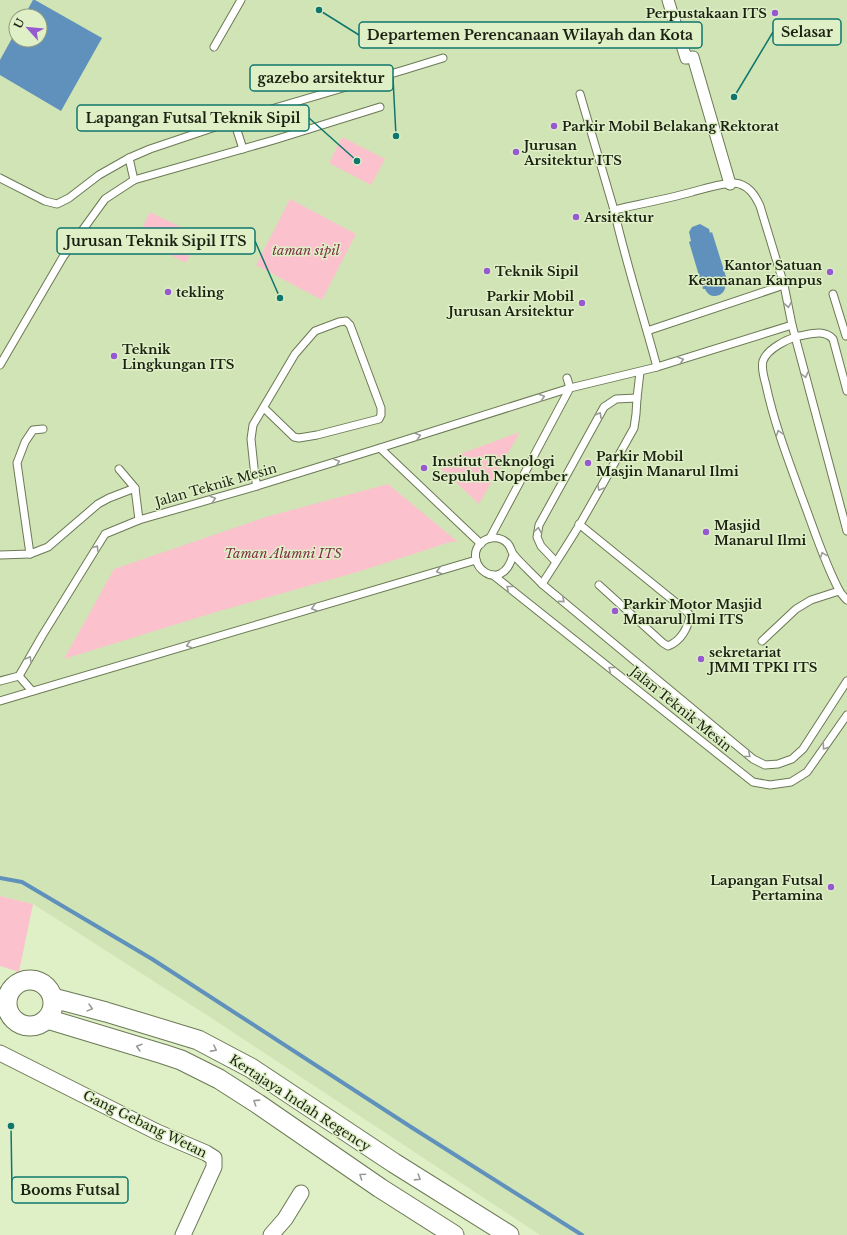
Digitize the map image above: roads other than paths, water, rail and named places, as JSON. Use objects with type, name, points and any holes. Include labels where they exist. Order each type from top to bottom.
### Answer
[{"type":"street","points":[[668,0],[686,58],[693,57],[730,184]]},
{"type":"street","points":[[33,980],[42,983],[49,989],[53,998],[53,1009],[48,1019],[40,1025],[30,1027],[21,1025],[13,1020],[4,1010],[8,995],[8,982],[33,980]]},
{"type":"street","name":"Kertajaya Indah Regency","points":[[53,998],[106,1012],[198,1040],[251,1068],[394,1163],[509,1235]]},
{"type":"street","name":"Kertajaya Indah Regency","points":[[48,1019],[181,1060],[219,1078],[380,1188],[454,1235]]},
{"type":"street","name":"Gang Gebang Wetan","points":[[0,1053],[157,1132],[206,1153],[214,1158],[214,1167],[183,1235]]},
{"type":"street","points":[[380,1188],[394,1163]]},
{"type":"street","points":[[271,1235],[285,1219],[301,1193]]},
{"type":"lane","points":[[214,47],[241,0]]},
{"type":"lane","points":[[0,178],[45,201],[57,204],[69,198],[99,175],[129,158],[150,149],[234,121],[443,58]]},
{"type":"lane","points":[[580,94],[614,210],[657,367]]},
{"type":"lane","points":[[0,365],[68,250],[105,199],[134,180],[243,149],[380,106]]},
{"type":"lane","points":[[234,121],[243,149]]},
{"type":"lane","points":[[129,158],[134,180]]},
{"type":"lane","points":[[614,210],[735,183],[750,188],[757,198],[784,285],[795,337],[847,532]]},
{"type":"lane","points":[[647,331],[784,285]]},
{"type":"lane","points":[[833,294],[846,335],[833,339]]},
{"type":"lane","points":[[257,486],[251,439],[253,425],[295,354],[315,331],[346,321],[350,326],[381,408],[381,415],[378,419],[300,438],[294,437],[264,408]]},
{"type":"lane","name":"Jalan Teknik Mesin","points":[[19,676],[105,534],[139,520],[257,486],[570,388],[640,372],[792,325]]},
{"type":"lane","points":[[847,391],[833,339],[824,333],[795,337],[774,348],[767,354],[763,363],[764,378],[770,405],[781,440],[828,567],[839,590],[847,600]]},
{"type":"lane","points":[[542,584],[580,524],[634,428],[640,372]]},
{"type":"lane","points":[[490,538],[504,540],[510,545],[513,554],[511,564],[506,570],[501,574],[493,576],[485,573],[479,568],[476,560],[476,552],[481,544],[490,538],[570,388],[567,378]]},
{"type":"lane","points":[[556,562],[541,546],[537,537],[539,525],[604,407],[616,399],[637,398]]},
{"type":"lane","points":[[30,554],[17,463],[25,442],[33,430],[43,429]]},
{"type":"lane","points":[[380,448],[481,544]]},
{"type":"lane","points":[[119,469],[135,488],[139,520]]},
{"type":"lane","points":[[0,555],[30,554],[48,547],[98,504],[135,488]]},
{"type":"lane","points":[[580,524],[685,610],[690,616],[689,624],[682,635],[673,644],[668,646],[599,585]]},
{"type":"lane","name":"Jalan Teknik Mesin","points":[[513,554],[542,584],[753,759],[765,765],[778,764],[792,759],[803,749],[847,682]]},
{"type":"lane","points":[[0,701],[476,560]]},
{"type":"lane","name":"Jalan Teknik Mesin","points":[[493,576],[753,782],[770,785],[791,782],[807,772],[847,715]]},
{"type":"lane","points":[[762,641],[796,609],[811,600],[839,590]]},
{"type":"lane","points":[[0,681],[19,676],[32,691]]},
{"type":"water","points":[[33,0],[35,0],[102,38],[61,111],[0,75],[0,60],[8,46],[8,48],[48,48],[48,8],[28,8]]},
{"type":"water","points":[[700,224],[709,229],[710,233],[712,232],[727,280],[724,282],[725,286],[722,293],[715,296],[711,296],[705,289],[703,289],[689,242],[691,241],[689,232],[692,227]]},
{"type":"waterway","points":[[0,878],[22,882],[152,959],[411,1127],[582,1235]]},
{"type":"place","name":"Departemen Perencanaan Wilayah dan Kota","points":[[319,10]]},
{"type":"place","name":"Perpustakaan ITS","points":[[775,13]]},
{"type":"place","name":"Selasar","points":[[734,97]]},
{"type":"place","name":"Parkir Mobil Belakang Rektorat","points":[[554,126]]},
{"type":"place","name":"gazebo arsitektur","points":[[396,136]]},
{"type":"place","name":"Jurusan Arsitektur ITS","points":[[516,152]]},
{"type":"place","name":"Lapangan Futsal Teknik Sipil","points":[[357,161]]},
{"type":"place","name":"Arsitektur","points":[[576,217]]},
{"type":"place","name":"Teknik Sipil","points":[[487,271]]},
{"type":"place","name":"Kantor Satuan Keamanan Kampus","points":[[830,272]]},
{"type":"place","name":"tekling","points":[[168,292]]},
{"type":"place","name":"Jurusan Teknik Sipil ITS","points":[[280,298]]},
{"type":"place","name":"Parkir Mobil Jurusan Arsitektur","points":[[582,303]]},
{"type":"place","name":"Teknik Lingkungan ITS","points":[[114,356]]},
{"type":"place","name":"Parkir Mobil Masjin Manarul Ilmi","points":[[588,463]]},
{"type":"place","name":"Institut Teknologi Sepuluh Nopember","points":[[424,468]]},
{"type":"place","name":"Masjid Manarul Ilmi","points":[[706,532]]},
{"type":"place","name":"Parkir Motor Masjid Manarul Ilmi ITS","points":[[615,611]]},
{"type":"place","name":"sekretariat JMMI TPKI ITS","points":[[701,659]]},
{"type":"place","name":"Lapangan Futsal Pertamina","points":[[831,887]]},
{"type":"place","name":"Booms Futsal","points":[[11,1126]]},
{"type":"park label","name":"taman sipil","points":[[306,250]]},
{"type":"park label","name":"Taman Alumni ITS","points":[[283,553]]}]
